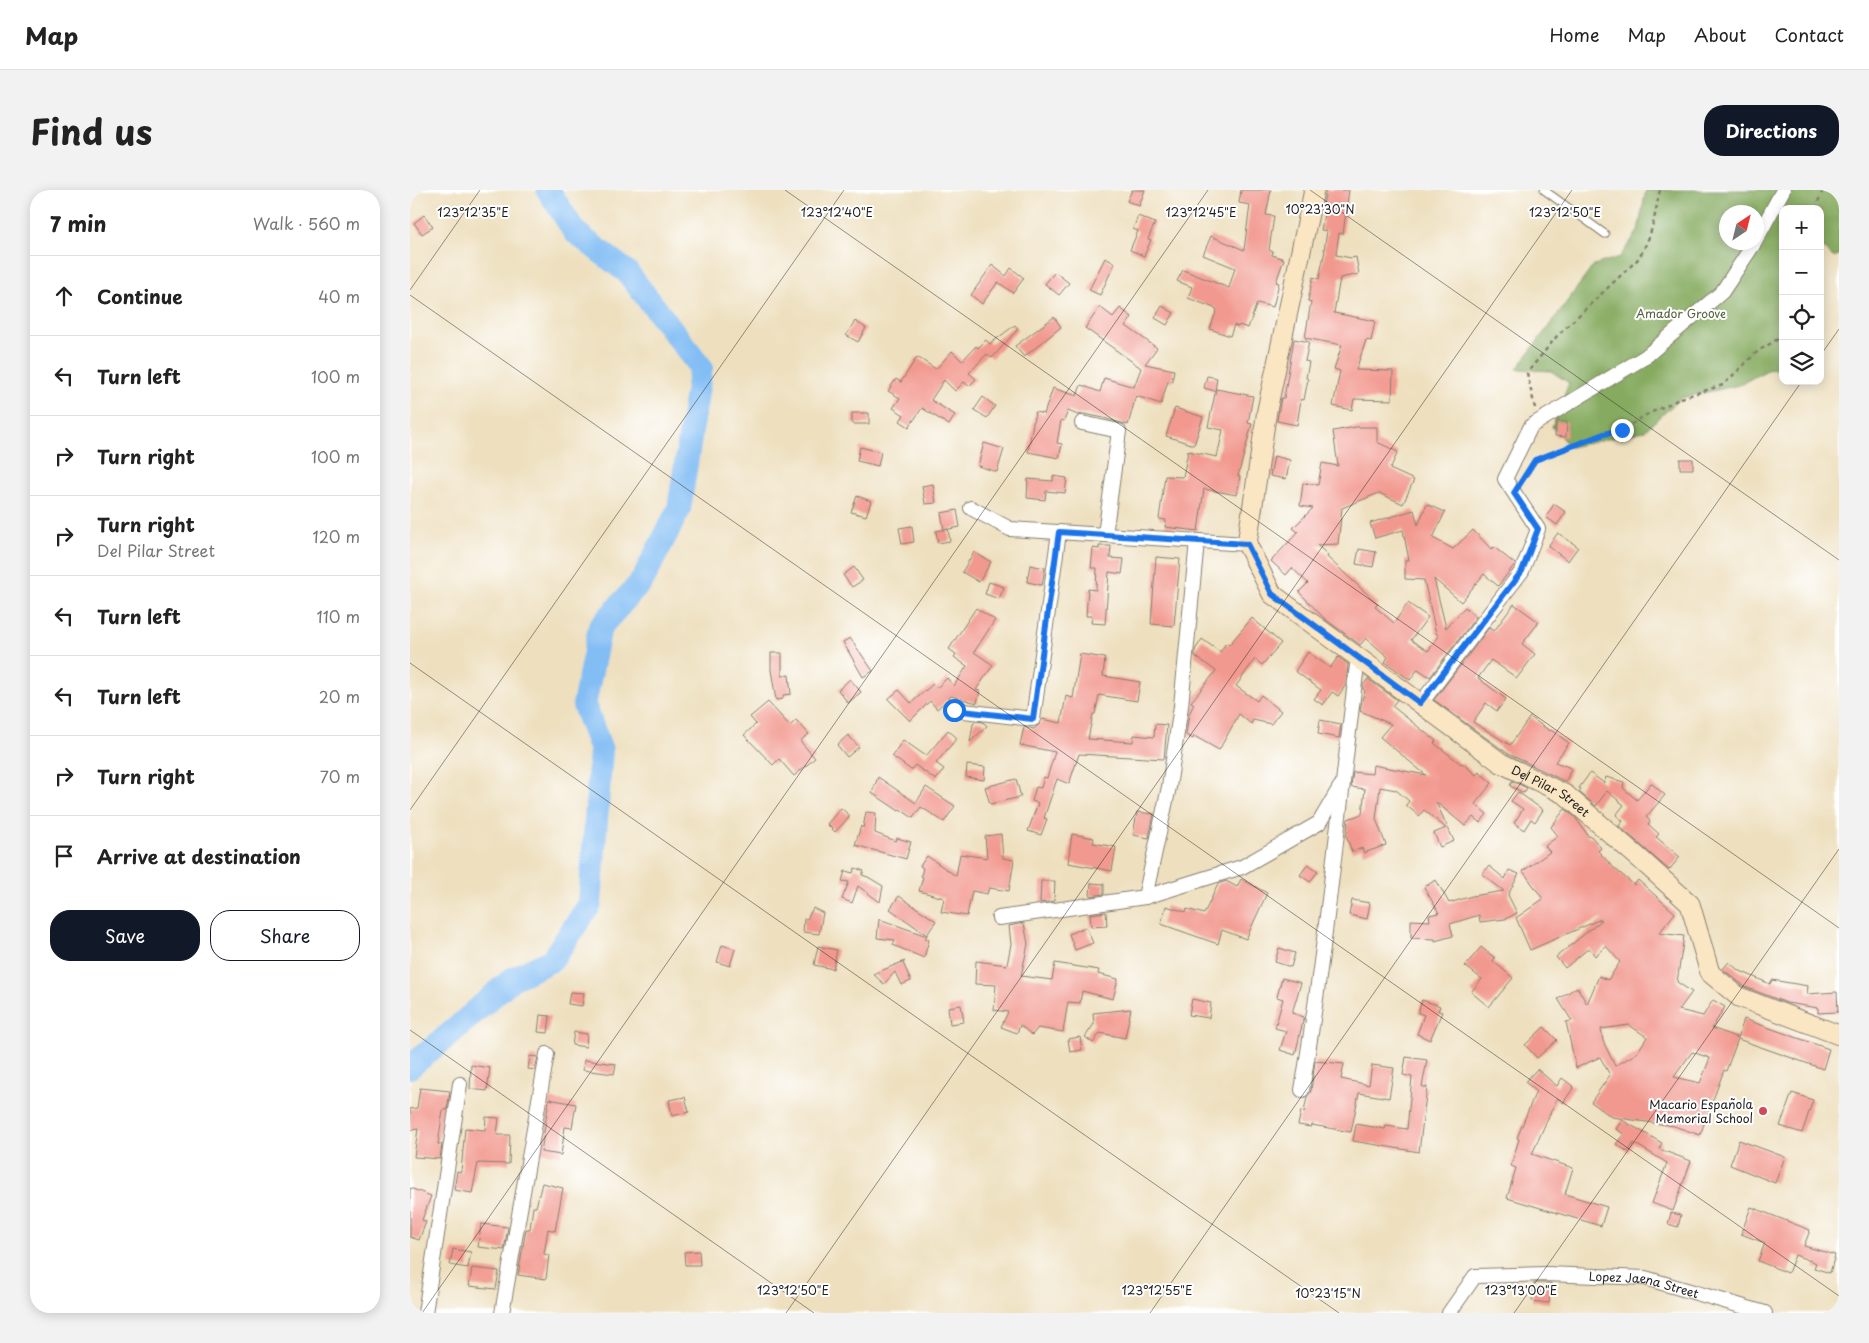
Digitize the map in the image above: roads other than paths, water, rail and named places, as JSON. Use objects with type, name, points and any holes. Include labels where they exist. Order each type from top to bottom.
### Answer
[{"type":"street","points":[[971,508],[1010,529],[1247,544],[1267,410],[1314,190]]},
{"type":"street","points":[[1764,226],[1783,190]]},
{"type":"street","points":[[1420,703],[1522,571],[1538,529],[1505,479],[1531,426],[1645,357],[1722,292],[1750,250]]},
{"type":"street","points":[[1082,423],[1120,431],[1104,535]]},
{"type":"street","points":[[954,710],[1033,719],[1059,532]]},
{"type":"street","points":[[1145,897],[1168,787],[1182,706],[1197,541]]},
{"type":"street","name":"Del Pilar Street","points":[[1247,544],[1272,594],[1501,763],[1566,795],[1690,904],[1710,973],[1717,979],[1739,997],[1839,1035]]},
{"type":"street","points":[[1302,1090],[1315,1010],[1358,657]]},
{"type":"street","points":[[999,918],[1145,897],[1242,866],[1319,824],[1343,782]]},
{"type":"street","points":[[502,1313],[547,1054]]},
{"type":"street","points":[[425,1313],[460,1084]]},
{"type":"street","name":"Lopez Jaena Street","points":[[1449,1313],[1476,1276],[1547,1274],[1644,1278],[1765,1313]]},
{"type":"lane","points":[[1544,190],[1605,234]]},
{"type":"waterway","points":[[410,1067],[512,979],[552,960],[590,904],[601,750],[584,705],[600,627],[642,581],[679,509],[701,367],[627,272],[575,232],[548,190]]},
{"type":"place","name":"Macario Española Memorial School","points":[[1763,1111]]},
{"type":"park label","name":"Amador Groove","points":[[1681,313]]}]
